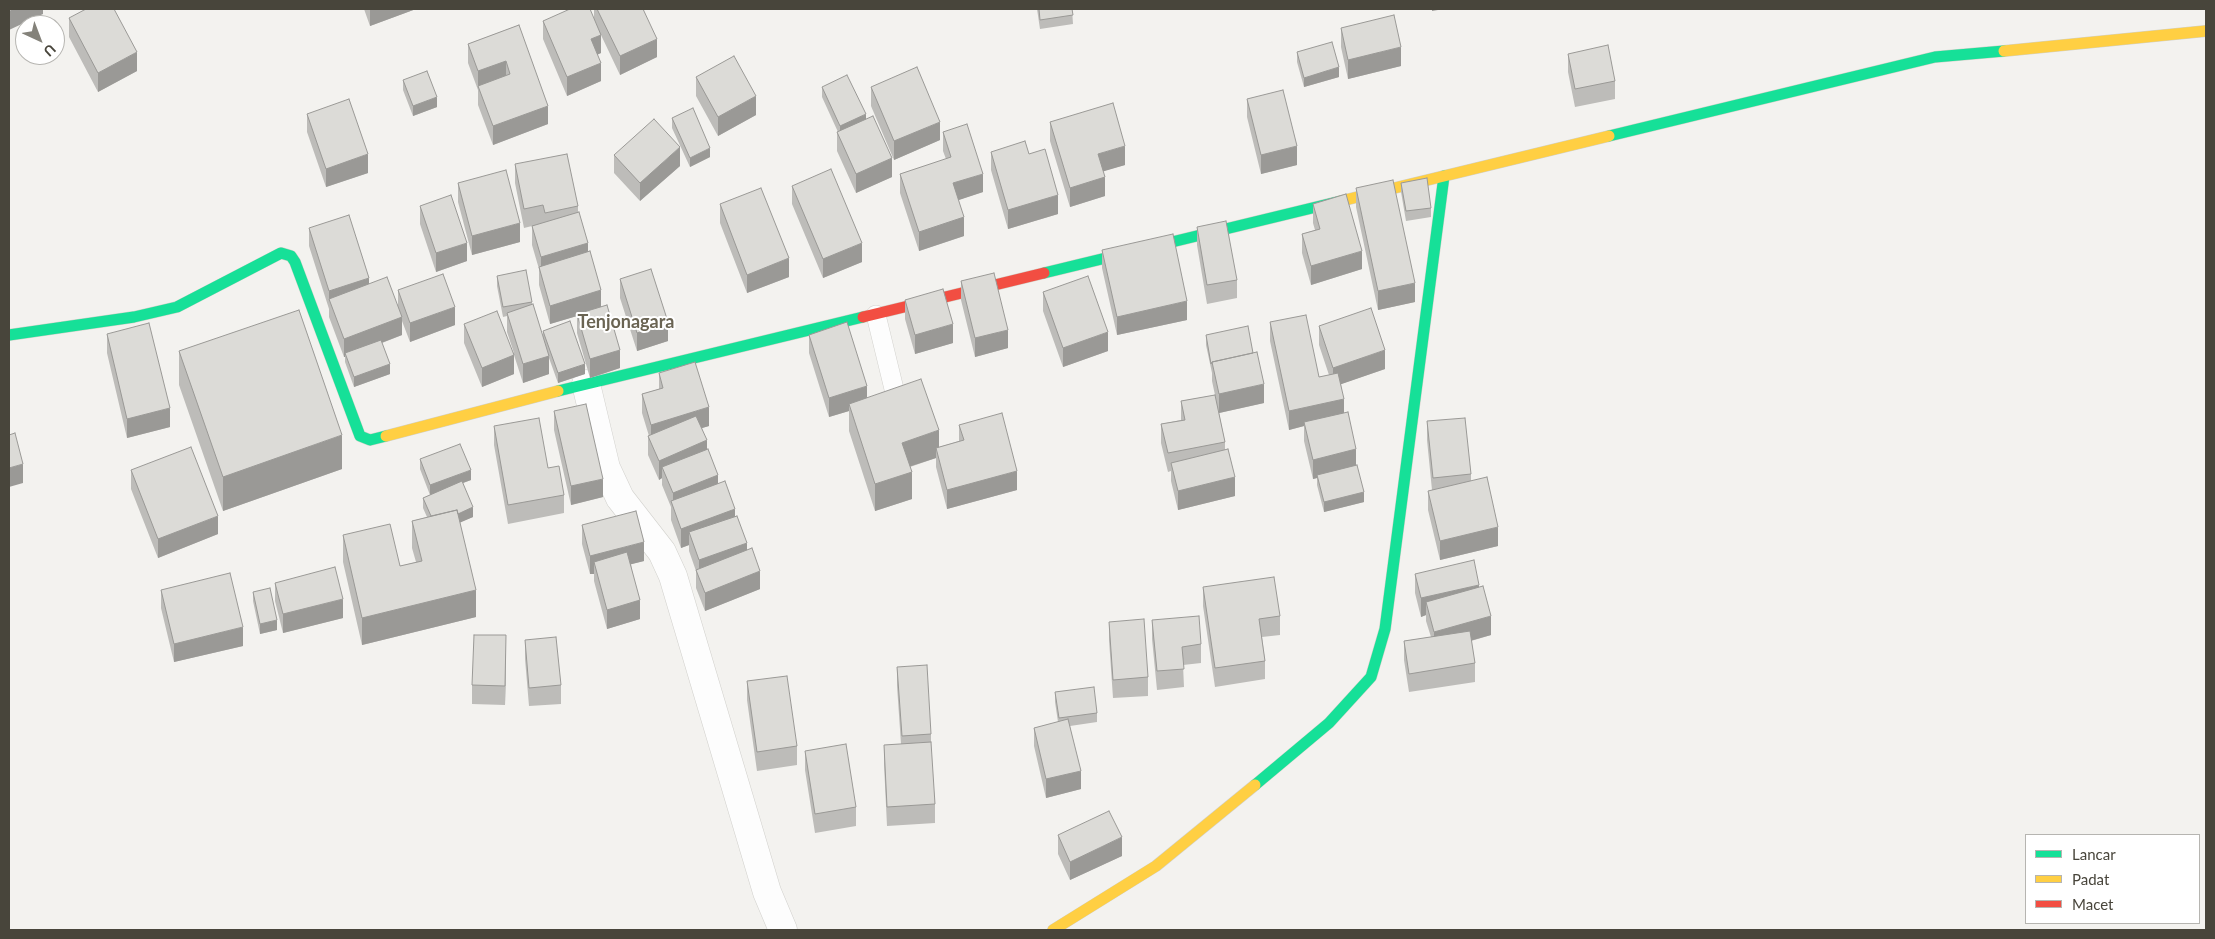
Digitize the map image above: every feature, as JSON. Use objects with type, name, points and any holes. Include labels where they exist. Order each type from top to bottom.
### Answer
[{"type":"street","points":[[9,335],[134,317],[177,307],[281,253],[291,256],[295,262],[360,436],[370,440],[586,384],[1936,57],[2183,35],[2206,31]]},
{"type":"street","points":[[1053,930],[1156,866],[1182,846],[1328,723],[1370,677],[1385,629],[1444,176]]},
{"type":"street","points":[[586,384],[606,468],[620,498],[662,552],[673,576],[764,882],[783,930]]},
{"type":"lane","points":[[876,315],[894,389]]},
{"type":"building","points":[[86,9],[114,9],[137,52],[98,73],[69,18]]},
{"type":"building","points":[[570,9],[590,9],[601,35],[591,39],[601,63],[567,77],[543,21]]},
{"type":"building","points":[[597,9],[643,9],[657,39],[620,56]]},
{"type":"building","points":[[1039,9],[1072,9],[1073,15],[1040,20]]},
{"type":"building","points":[[1394,15],[1401,47],[1348,60],[1341,28]]},
{"type":"building","points":[[519,25],[548,106],[493,126],[478,86],[510,74],[506,61],[478,71],[468,44]]},
{"type":"building","points":[[1332,42],[1339,67],[1304,78],[1297,52]]},
{"type":"building","points":[[1608,45],[1615,81],[1575,89],[1568,54]]},
{"type":"building","points":[[734,56],[756,96],[718,117],[696,77]]},
{"type":"building","points":[[917,67],[940,122],[894,141],[871,87]]},
{"type":"building","points":[[427,71],[437,97],[413,106],[403,80]]},
{"type":"building","points":[[847,75],[866,114],[840,126],[822,87]]},
{"type":"building","points":[[1283,90],[1297,146],[1261,155],[1247,99]]},
{"type":"building","points":[[349,99],[368,154],[326,169],[307,114]]},
{"type":"building","points":[[1113,103],[1125,146],[1098,154],[1105,177],[1070,188],[1050,122]]},
{"type":"building","points":[[693,108],[710,148],[690,158],[672,118]]},
{"type":"building","points":[[873,116],[892,158],[856,174],[837,132]]},
{"type":"building","points":[[654,119],[680,147],[640,183],[614,155]]},
{"type":"building","points":[[967,124],[983,174],[953,183],[964,217],[919,232],[900,174],[951,157],[943,132]]},
{"type":"building","points":[[1025,141],[1029,154],[1045,149],[1058,195],[1008,210],[991,152]]},
{"type":"building","points":[[567,154],[578,206],[545,213],[543,205],[524,209],[515,164]]},
{"type":"building","points":[[831,169],[862,243],[823,259],[792,186]]},
{"type":"building","points":[[506,170],[520,223],[472,236],[458,183]]},
{"type":"building","points":[[1427,178],[1431,208],[1406,211],[1401,183]]},
{"type":"building","points":[[1393,180],[1415,283],[1378,291],[1356,188]]},
{"type":"building","points":[[761,188],[789,258],[747,275],[720,204]]},
{"type":"building","points":[[1346,194],[1362,251],[1311,266],[1302,234],[1320,229],[1313,204]]},
{"type":"building","points":[[451,195],[467,243],[436,253],[420,206]]},
{"type":"building","points":[[579,212],[588,243],[541,257],[532,226]]},
{"type":"building","points":[[349,215],[369,278],[329,291],[309,228]]},
{"type":"building","points":[[1226,221],[1237,280],[1207,285],[1197,227]]},
{"type":"building","points":[[1173,234],[1187,301],[1117,317],[1102,250]]},
{"type":"building","points":[[590,251],[601,290],[550,306],[539,267]]},
{"type":"building","points":[[651,269],[668,322],[637,333],[620,279]]},
{"type":"building","points":[[526,270],[532,302],[503,307],[497,276]]},
{"type":"building","points":[[994,273],[1008,330],[975,338],[961,281]]},
{"type":"building","points":[[443,274],[455,307],[410,323],[398,290]]},
{"type":"building","points":[[1088,276],[1108,332],[1063,348],[1043,292]]},
{"type":"building","points":[[387,277],[402,317],[344,339],[329,299]]},
{"type":"building","points":[[943,289],[953,324],[915,335],[905,300]]},
{"type":"building","points":[[533,304],[549,356],[523,364],[507,313]]},
{"type":"building","points":[[607,305],[620,350],[590,359],[577,314]]},
{"type":"building","points":[[1371,308],[1385,350],[1333,368],[1319,326]]},
{"type":"building","points":[[299,310],[342,435],[223,477],[179,351]]},
{"type":"building","points":[[497,311],[514,355],[482,368],[464,324]]},
{"type":"building","points":[[1306,315],[1319,377],[1338,373],[1344,399],[1289,411],[1270,322]]},
{"type":"building","points":[[570,321],[585,364],[558,373],[543,331]]},
{"type":"building","points":[[847,322],[867,386],[829,398],[809,335]]},
{"type":"building","points":[[149,323],[170,408],[127,419],[107,334]]},
{"type":"building","points":[[1248,326],[1253,353],[1212,362],[1211,364],[1206,335]]},
{"type":"building","points":[[381,340],[390,364],[354,377],[345,353]]},
{"type":"building","points":[[1257,352],[1264,384],[1219,394],[1212,362]]},
{"type":"building","points":[[695,362],[709,407],[651,425],[642,394],[663,388],[659,373]]},
{"type":"building","points":[[921,379],[939,430],[902,443],[912,472],[875,484],[849,404]]},
{"type":"building","points":[[1215,395],[1225,442],[1168,453],[1161,424],[1185,420],[1181,401]]},
{"type":"building","points":[[586,404],[603,479],[571,486],[554,411]]},
{"type":"building","points":[[1348,412],[1356,449],[1313,460],[1304,422]]},
{"type":"building","points":[[1002,413],[1017,471],[947,490],[936,448],[964,440],[959,425]]},
{"type":"building","points":[[696,416],[707,440],[659,461],[648,436]]},
{"type":"building","points":[[539,418],[548,468],[559,466],[564,495],[508,505],[494,426]]},
{"type":"building","points":[[1465,418],[1471,474],[1433,478],[1427,421]]},
{"type":"building","points":[[15,433],[23,464],[9,468],[9,435]]},
{"type":"building","points":[[460,444],[471,470],[430,485],[420,459]]},
{"type":"building","points":[[191,447],[218,516],[158,539],[131,470]]},
{"type":"building","points":[[708,449],[718,475],[673,493],[662,467]]},
{"type":"building","points":[[1228,449],[1235,477],[1178,491],[1171,463]]},
{"type":"building","points":[[1357,465],[1364,492],[1324,502],[1317,475]]},
{"type":"building","points":[[1487,477],[1498,527],[1440,541],[1428,491]]},
{"type":"building","points":[[462,481],[473,507],[458,514],[457,510],[431,516],[423,498]]},
{"type":"building","points":[[725,481],[735,509],[681,529],[671,501]]},
{"type":"building","points":[[457,510],[476,590],[362,618],[343,535],[390,524],[400,566],[422,561],[412,521]]},
{"type":"building","points":[[636,511],[644,542],[590,556],[582,525]]},
{"type":"building","points":[[737,516],[747,543],[699,560],[689,532]]},
{"type":"building","points":[[752,548],[760,571],[705,593],[696,570]]},
{"type":"building","points":[[627,552],[640,600],[607,610],[594,562]]},
{"type":"building","points":[[1474,560],[1479,585],[1421,598],[1415,574]]},
{"type":"building","points":[[335,567],[343,599],[283,614],[275,583]]},
{"type":"building","points":[[230,573],[243,627],[174,644],[161,590]]},
{"type":"building","points":[[1274,577],[1280,616],[1259,619],[1265,661],[1215,668],[1203,587]]},
{"type":"building","points":[[1483,586],[1491,616],[1434,632],[1426,602]]},
{"type":"building","points":[[270,588],[277,620],[260,624],[253,592]]},
{"type":"building","points":[[1199,616],[1201,644],[1182,647],[1184,669],[1157,671],[1152,620]]},
{"type":"building","points":[[1144,619],[1148,677],[1113,680],[1109,622]]},
{"type":"building","points":[[1470,631],[1475,663],[1409,674],[1404,641]]},
{"type":"building","points":[[474,635],[506,635],[505,686],[472,685]]},
{"type":"building","points":[[556,637],[561,685],[529,688],[525,640]]},
{"type":"building","points":[[927,665],[931,734],[902,736],[897,667]]},
{"type":"building","points":[[787,676],[797,746],[757,752],[747,681]]},
{"type":"building","points":[[1094,687],[1097,713],[1059,718],[1055,692]]},
{"type":"building","points":[[1068,719],[1081,771],[1046,779],[1034,728]]},
{"type":"building","points":[[931,742],[935,804],[887,807],[884,745]]},
{"type":"building","points":[[846,744],[856,807],[815,814],[805,751]]},
{"type":"building","points":[[1109,811],[1122,837],[1070,862],[1058,835]]},
{"type":"traffic: fast","points":[[1609,136],[1935,57],[2004,51]]},
{"type":"traffic: fast","points":[[1255,785],[1329,723],[1371,677],[1385,629],[1444,176]]},
{"type":"traffic: fast","points":[[1044,273],[1341,201]]},
{"type":"traffic: fast","points":[[9,335],[134,317],[177,307],[281,253],[291,256],[295,262],[360,436],[370,440],[386,436]]},
{"type":"traffic: fast","points":[[558,391],[863,317]]},
{"type":"traffic: slow","points":[[2004,51],[2206,31]]},
{"type":"traffic: slow","points":[[1341,201],[1609,136]]},
{"type":"traffic: slow","points":[[386,436],[558,391]]},
{"type":"traffic: slow","points":[[1053,930],[1156,866],[1255,785]]},
{"type":"traffic: jam","points":[[863,317],[1044,273]]},
{"type":"district","name":"Tenjonagara","points":[[626,322]]}]
